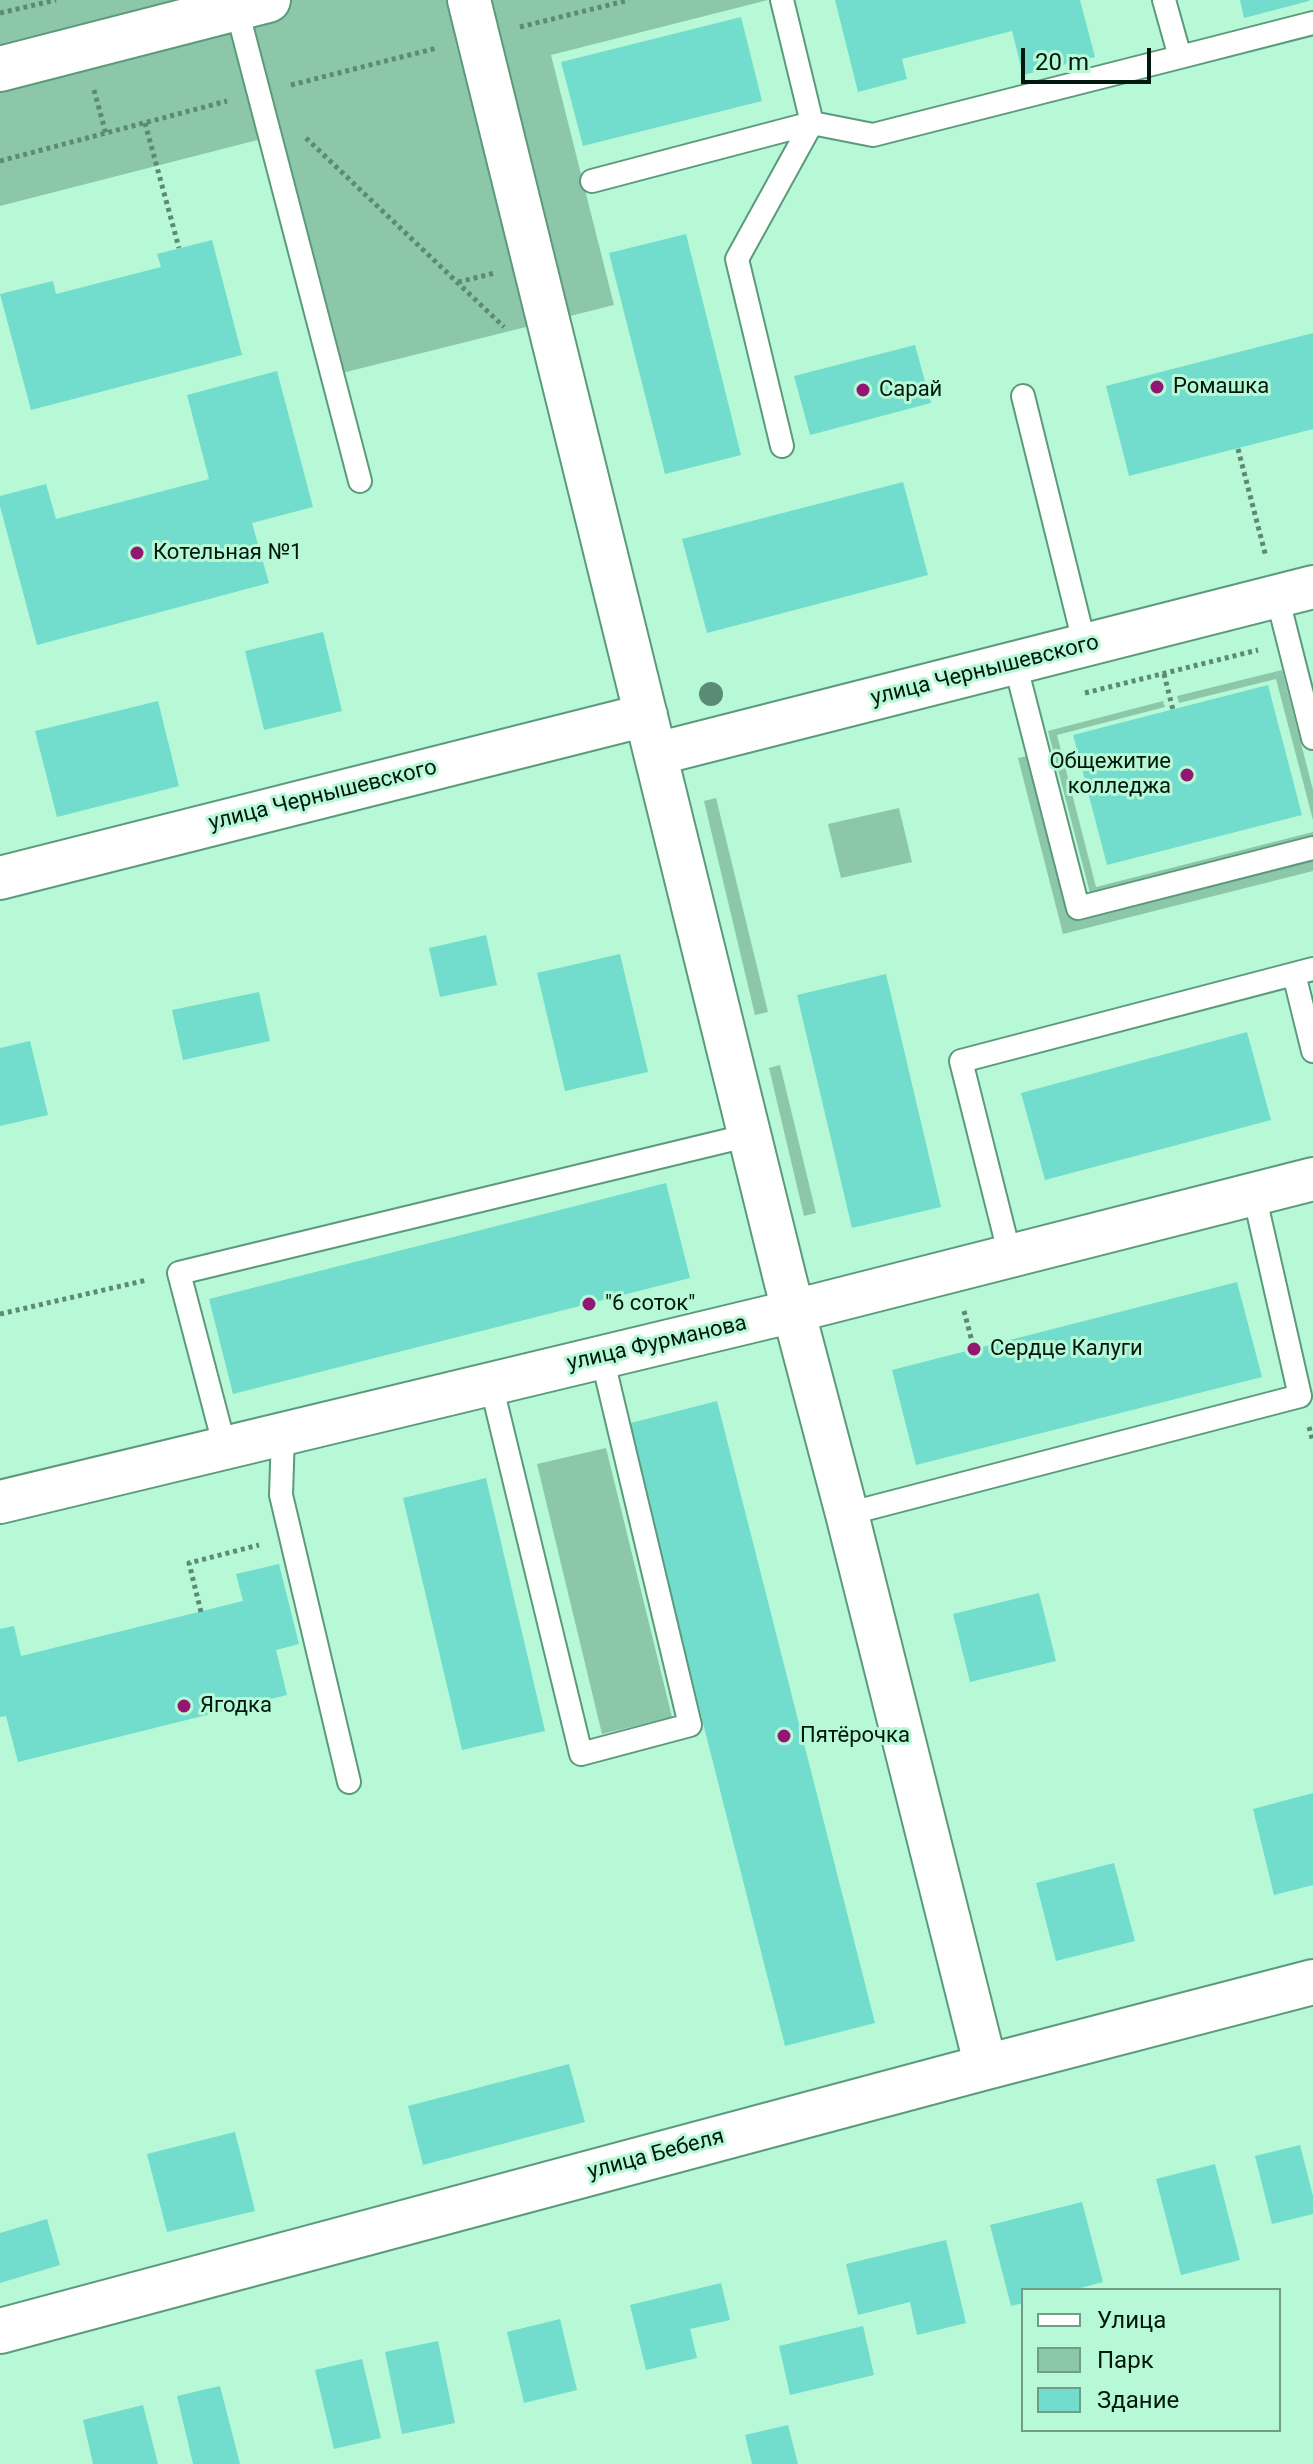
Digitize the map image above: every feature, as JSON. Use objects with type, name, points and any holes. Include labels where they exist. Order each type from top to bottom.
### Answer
[{"type":"street","points":[[0,69],[246,3]]},
{"type":"street","points":[[474,19],[750,1135],[986,2067]]},
{"type":"street","name":"улица Чернышевского","points":[[656,754],[1295,592]]},
{"type":"street","name":"улица Чернышевского","points":[[0,878],[646,715]]},
{"type":"street","name":"улица Фурманова","points":[[0,1502],[794,1311],[1313,1179]]},
{"type":"street","name":"улица Бебеля","points":[[0,2331],[1313,1982]]},
{"type":"lane","points":[[782,0],[812,123],[737,259],[782,446]]},
{"type":"lane","points":[[1164,0],[1180,57]]},
{"type":"lane","points":[[246,3],[259,93],[360,481]]},
{"type":"lane","points":[[592,181],[812,123],[873,135],[1313,23]]},
{"type":"lane","points":[[1023,396],[1085,646]]},
{"type":"lane","points":[[1295,592],[1313,738]]},
{"type":"lane","points":[[1015,663],[1078,908],[1313,848]]},
{"type":"lane","points":[[1010,1256],[961,1061],[1303,971],[1313,1051]]},
{"type":"lane","points":[[225,1448],[179,1273],[750,1135]]},
{"type":"lane","points":[[847,1514],[1300,1396],[1254,1194]]},
{"type":"lane","points":[[491,1384],[581,1754],[690,1725],[602,1357]]},
{"type":"lane","points":[[283,1434],[281,1495],[349,1782]]},
{"type":"path","points":[[0,13],[56,0]]},
{"type":"path","points":[[0,161],[259,93],[474,19],[629,0]]},
{"type":"path","points":[[259,93],[511,334]]},
{"type":"path","points":[[145,123],[179,248]]},
{"type":"path","points":[[1238,449],[1295,592]]},
{"type":"path","points":[[1164,674],[1173,710]]},
{"type":"path","points":[[0,1314],[179,1273]]},
{"type":"path","points":[[201,1612],[189,1563],[291,1537]]},
{"type":"green space","points":[[0,0],[768,0],[551,55],[614,305],[338,374],[277,135],[0,206]]},
{"type":"green space","points":[[1282,670],[1313,790],[1313,820],[1276,679],[1179,703],[1177,696]]},
{"type":"green space","points":[[1163,701],[1165,707],[1057,735],[1096,887],[1313,832],[1313,840],[1091,897],[1048,731]]},
{"type":"green space","points":[[1032,755],[1073,916],[1313,856],[1313,871],[1063,934],[1018,758]]},
{"type":"green space","points":[[716,798],[768,1012],[755,1015],[704,801]]},
{"type":"green space","points":[[899,808],[912,862],[841,878],[828,824]]},
{"type":"green space","points":[[780,1065],[816,1213],[804,1216],[769,1068]]},
{"type":"green space","points":[[606,1448],[672,1717],[602,1734],[537,1464]]},
{"type":"building","points":[[835,0],[1080,0],[1095,57],[1023,75],[1012,31],[902,59],[907,79],[858,92]]},
{"type":"building","points":[[1240,0],[1309,0],[1309,1],[1244,18]]},
{"type":"building","points":[[741,17],[762,101],[583,146],[561,62]]},
{"type":"building","points":[[686,234],[741,455],[665,474],[609,253]]},
{"type":"building","points":[[212,240],[242,355],[31,410],[0,294],[53,281],[56,294],[161,267],[157,254]]},
{"type":"building","points":[[1313,333],[1313,429],[1129,476],[1106,386]]},
{"type":"building","name":"Сарай","points":[[915,345],[931,403],[810,435],[794,376]]},
{"type":"building","name":"Котельная №1","points":[[277,371],[313,507],[252,523],[269,583],[37,645],[0,506],[0,496],[46,484],[56,519],[209,479],[187,395]]},
{"type":"building","points":[[903,482],[928,575],[707,633],[682,539]]},
{"type":"building","points":[[323,632],[342,711],[264,730],[245,651]]},
{"type":"building","name":"Общежитие колледжа","points":[[1268,685],[1302,815],[1107,865],[1073,735]]},
{"type":"building","points":[[158,701],[179,786],[57,817],[35,731]]},
{"type":"building","points":[[486,935],[497,985],[440,997],[429,948]]},
{"type":"building","points":[[620,954],[648,1072],[565,1091],[537,973]]},
{"type":"building","points":[[886,974],[941,1207],[852,1228],[797,995]]},
{"type":"building","points":[[259,992],[270,1041],[183,1060],[172,1010]]},
{"type":"building","points":[[1247,1032],[1271,1120],[1045,1180],[1021,1093]]},
{"type":"building","points":[[30,1041],[48,1115],[0,1126],[0,1048]]},
{"type":"building","points":[[666,1183],[690,1278],[233,1394],[209,1299]]},
{"type":"building","points":[[1237,1282],[1262,1377],[916,1465],[892,1370]]},
{"type":"building","points":[[717,1401],[875,2023],[785,2046],[627,1424]]},
{"type":"building","points":[[486,1478],[545,1731],[462,1750],[403,1498]]},
{"type":"building","points":[[279,1564],[299,1644],[276,1650],[287,1695],[18,1762],[6,1716],[0,1717],[0,1629],[14,1626],[21,1656],[243,1601],[236,1574]]},
{"type":"building","points":[[1039,1593],[1056,1661],[970,1682],[953,1614]]},
{"type":"building","points":[[1313,1793],[1313,1885],[1274,1895],[1253,1809]]},
{"type":"building","points":[[1114,1863],[1135,1941],[1056,1961],[1036,1883]]},
{"type":"building","points":[[569,2064],[585,2122],[423,2165],[408,2106]]},
{"type":"building","points":[[235,2132],[255,2211],[167,2232],[147,2154]]},
{"type":"building","points":[[1300,2145],[1313,2196],[1313,2214],[1272,2224],[1255,2156]]},
{"type":"building","points":[[1215,2164],[1240,2260],[1181,2275],[1156,2179]]},
{"type":"building","points":[[1082,2202],[1103,2282],[1080,2288],[1021,2288],[1021,2304],[1011,2306],[990,2225]]},
{"type":"building","points":[[47,2219],[60,2265],[0,2283],[0,2233]]},
{"type":"building","points":[[946,2240],[966,2323],[917,2335],[910,2302],[858,2315],[846,2264]]},
{"type":"building","points":[[721,2283],[730,2320],[690,2329],[697,2358],[646,2370],[630,2305]]},
{"type":"building","points":[[560,2319],[577,2390],[524,2403],[507,2332]]},
{"type":"building","points":[[863,2326],[874,2375],[790,2395],[779,2346]]},
{"type":"building","points":[[438,2341],[455,2423],[402,2434],[385,2352]]},
{"type":"building","points":[[362,2359],[381,2438],[334,2449],[315,2370]]},
{"type":"building","points":[[220,2386],[240,2464],[193,2464],[177,2396]]},
{"type":"building","points":[[143,2405],[158,2464],[93,2464],[83,2420]]},
{"type":"building","points":[[788,2425],[798,2464],[752,2464],[745,2435]]},
{"type":"place","name":"Ромашка","points":[[1157,387]]},
{"type":"place","name":"Сарай","points":[[863,390]]},
{"type":"place","name":"Котельная №1","points":[[137,553]]},
{"type":"place","name":"Общежитие колледжа","points":[[1187,775]]},
{"type":"place","name":"\"6 соток\"","points":[[589,1304]]},
{"type":"place","name":"Сердце Калуги","points":[[974,1349]]},
{"type":"place","name":"Ягодка","points":[[184,1706]]},
{"type":"place","name":"Пятёрочка","points":[[784,1736]]}]
